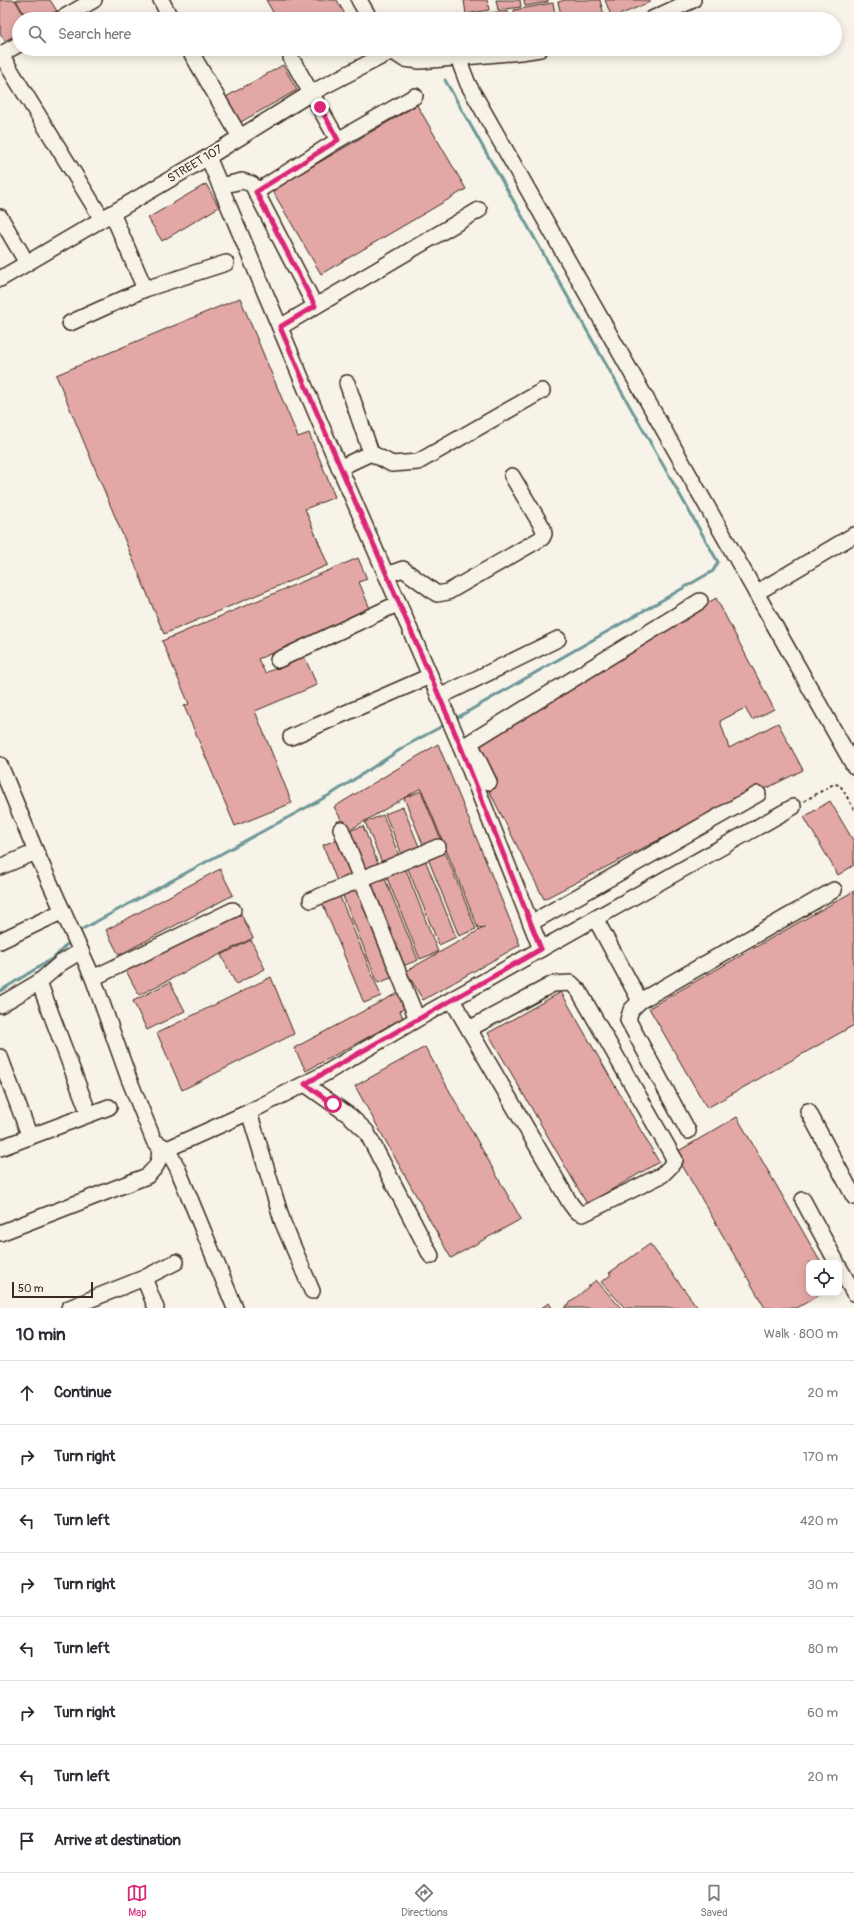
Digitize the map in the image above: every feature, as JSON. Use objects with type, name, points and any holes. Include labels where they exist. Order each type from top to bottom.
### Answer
[{"type":"street","points":[[73,12],[94,0]]},
{"type":"street","points":[[160,0],[168,12]]},
{"type":"street","points":[[359,0],[366,12]]},
{"type":"street","points":[[667,12],[693,0]]},
{"type":"street","points":[[12,48],[0,54],[107,216],[145,289]]},
{"type":"street","points":[[193,56],[240,137]]},
{"type":"street","name":"STREET 107","points":[[0,279],[208,157],[311,93],[379,56]]},
{"type":"street","points":[[399,56],[404,59],[420,61],[476,56]]},
{"type":"street","points":[[291,58],[338,140]]},
{"type":"street","points":[[458,58],[468,84],[854,766]]},
{"type":"street","points":[[256,192],[338,140],[415,96]]},
{"type":"street","points":[[208,157],[339,468],[430,676],[463,744],[541,949]]},
{"type":"street","points":[[220,186],[242,181],[252,184],[315,306]]},
{"type":"street","points":[[280,327],[479,210]]},
{"type":"street","points":[[0,217],[27,263]]},
{"type":"street","points":[[70,323],[145,289],[226,263]]},
{"type":"street","points":[[347,383],[371,453],[392,464],[418,462],[542,391]]},
{"type":"street","points":[[339,468],[371,453]]},
{"type":"street","points":[[386,575],[403,569],[437,594],[448,592],[542,538],[544,528],[512,476]]},
{"type":"street","points":[[756,593],[854,535]]},
{"type":"street","points":[[463,744],[700,600]]},
{"type":"street","points":[[278,660],[399,604]]},
{"type":"street","points":[[441,700],[558,639]]},
{"type":"street","points":[[291,737],[430,676]]},
{"type":"street","points":[[463,744],[489,782]]},
{"type":"street","points":[[0,765],[36,852],[93,978],[129,1079],[154,1141],[163,1147],[177,1167],[235,1308]]},
{"type":"street","points":[[531,923],[758,794]]},
{"type":"street","points":[[163,1147],[249,1112],[305,1084],[417,1019],[793,807]]},
{"type":"street","points":[[341,829],[417,1019]]},
{"type":"street","points":[[311,900],[438,847]]},
{"type":"street","points":[[0,867],[36,852]]},
{"type":"street","points":[[688,1131],[628,1020],[631,1010],[640,1001],[834,890]]},
{"type":"street","points":[[93,978],[233,910]]},
{"type":"street","points":[[0,941],[63,911]]},
{"type":"street","points":[[595,918],[640,1001]]},
{"type":"street","points":[[0,1005],[39,982],[80,948]]},
{"type":"street","points":[[39,982],[89,1114]]},
{"type":"street","points":[[452,1000],[570,1203],[576,1211],[583,1214],[662,1175],[675,1160],[579,992],[571,983],[553,984],[469,1029]]},
{"type":"street","points":[[0,1057],[3,1076],[30,1137]]},
{"type":"street","points":[[305,1084],[350,1116],[366,1131],[431,1256]]},
{"type":"street","points":[[0,1148],[109,1107]]},
{"type":"street","points":[[808,1111],[854,1197]]},
{"type":"street","points":[[249,1112],[283,1223],[312,1291]]},
{"type":"street","points":[[0,1233],[146,1176],[159,1163],[163,1147]]},
{"type":"street","points":[[803,1200],[835,1260]]},
{"type":"street","points":[[69,1308],[144,1278],[176,1262]]},
{"type":"street","points":[[842,1272],[854,1293]]},
{"type":"street","points":[[144,1278],[156,1308]]},
{"type":"path","points":[[793,807],[834,784],[840,785],[854,809]]},
{"type":"building","points":[[0,0],[15,0],[22,12],[12,12],[12,37],[5,41],[0,33]]},
{"type":"building","points":[[16,0],[50,0],[57,11],[55,12],[23,12]]},
{"type":"building","points":[[266,0],[337,0],[344,12],[273,12]]},
{"type":"building","points":[[464,0],[487,0],[489,10],[466,12]]},
{"type":"building","points":[[496,0],[520,0],[521,7],[498,10]]},
{"type":"building","points":[[524,0],[548,0],[548,2],[525,6]]},
{"type":"building","points":[[565,0],[600,0],[603,12],[560,12],[558,2]]},
{"type":"building","points":[[605,0],[650,0],[650,2],[626,12],[610,12]]},
{"type":"building","points":[[553,3],[555,12],[514,12],[514,10]]},
{"type":"building","points":[[283,65],[297,90],[239,123],[224,98]]},
{"type":"building","points":[[417,105],[466,189],[321,274],[272,190]]},
{"type":"building","points":[[206,184],[219,207],[162,241],[148,218]]},
{"type":"building","points":[[240,298],[298,437],[309,433],[335,497],[305,509],[328,565],[164,634],[56,375]]},
{"type":"building","points":[[358,558],[367,579],[359,582],[371,611],[258,659],[265,673],[304,656],[317,685],[255,711],[292,803],[235,826],[184,706],[189,704],[162,641]]},
{"type":"building","points":[[716,598],[774,709],[752,720],[745,708],[720,721],[729,748],[778,723],[803,770],[757,793],[756,790],[544,899],[472,757],[477,744]]},
{"type":"building","points":[[438,744],[520,945],[423,1000],[406,971],[485,927],[478,928],[421,788],[348,831],[334,807]]},
{"type":"building","points":[[421,791],[441,840],[424,847],[404,798]]},
{"type":"building","points":[[830,801],[854,842],[854,865],[838,875],[804,817]]},
{"type":"building","points":[[403,807],[420,849],[403,857],[385,814]]},
{"type":"building","points":[[383,815],[400,858],[383,865],[365,822]]},
{"type":"building","points":[[363,826],[379,866],[362,873],[346,832]]},
{"type":"building","points":[[341,838],[356,877],[338,884],[323,845]]},
{"type":"building","points":[[444,849],[476,929],[459,936],[427,856]]},
{"type":"building","points":[[424,857],[456,937],[439,945],[406,864]]},
{"type":"building","points":[[404,865],[438,952],[420,959],[385,873]]},
{"type":"building","points":[[220,869],[233,895],[119,955],[106,930]]},
{"type":"building","points":[[383,874],[418,960],[400,967],[365,881]]},
{"type":"building","points":[[359,884],[396,976],[378,983],[341,891]]},
{"type":"building","points":[[854,891],[854,1025],[707,1108],[649,1008]]},
{"type":"building","points":[[338,892],[381,996],[364,1003],[321,900]]},
{"type":"building","points":[[240,912],[253,938],[139,995],[125,969]]},
{"type":"building","points":[[251,940],[265,969],[236,984],[221,955]]},
{"type":"building","points":[[271,977],[294,1034],[182,1090],[157,1033]]},
{"type":"building","points":[[170,982],[185,1011],[147,1030],[133,1001]]},
{"type":"building","points":[[401,991],[409,1006],[400,1011],[403,1018],[306,1071],[294,1048]]},
{"type":"building","points":[[561,992],[659,1162],[587,1204],[488,1033]]},
{"type":"building","points":[[425,1047],[521,1219],[451,1258],[355,1086]]},
{"type":"building","points":[[737,1117],[819,1260],[806,1260],[806,1296],[818,1296],[797,1308],[765,1308],[675,1153]]},
{"type":"building","points":[[650,1244],[698,1308],[625,1308],[601,1282],[611,1275],[609,1273]]},
{"type":"building","points":[[596,1280],[621,1308],[564,1308]]},
{"type":"building","points":[[549,1303],[552,1308],[541,1308]]},
{"type":"waterway","points":[[445,80],[718,562],[713,571],[453,720]]},
{"type":"waterway","points":[[77,932],[333,793],[409,744],[446,724]]},
{"type":"waterway","points":[[0,991],[55,957],[71,940]]},
{"type":"route","points":[[320,107],[338,140],[256,192],[315,306],[280,327],[339,468],[458,740],[541,949],[305,1084],[333,1104]]}]
